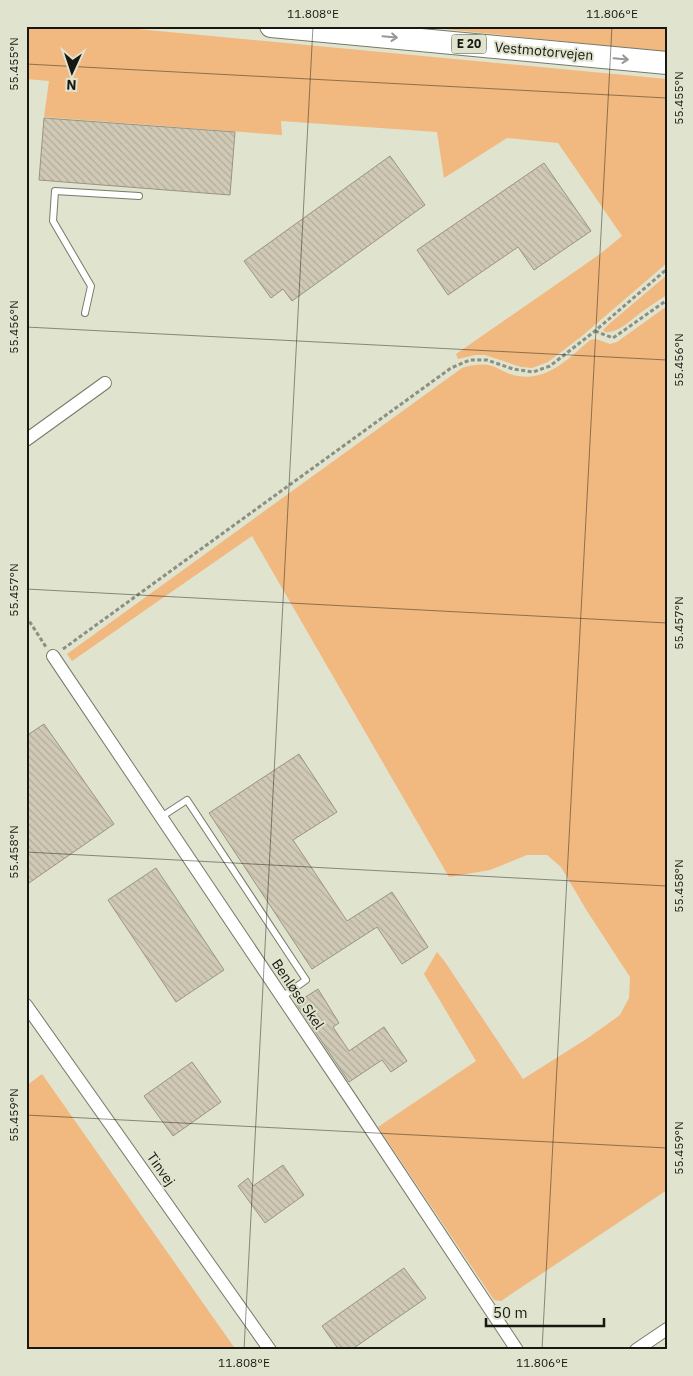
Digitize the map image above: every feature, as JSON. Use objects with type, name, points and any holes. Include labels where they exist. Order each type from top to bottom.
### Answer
[{"type":"highway","name":"Vestmotorvejen","points":[[271,26],[667,63]]},
{"type":"street","points":[[26,440],[105,383]]},
{"type":"street","name":"Benløse Skel","points":[[53,656],[517,1350]]},
{"type":"street","name":"Tinvej","points":[[26,1005],[270,1350]]},
{"type":"street","points":[[636,1350],[667,1330]]},
{"type":"lane","points":[[85,313],[92,286],[52,221],[54,191],[139,196]]},
{"type":"lane","points":[[161,817],[187,800],[306,980],[282,997]]},
{"type":"path","points":[[26,616],[53,656],[451,368],[470,360],[487,360],[513,369],[533,372],[550,366],[595,331],[667,269]]},
{"type":"path","points":[[595,331],[613,338],[667,300]]},
{"type":"shaded area","points":[[26,26],[103,26],[667,79],[667,263],[582,336],[548,362],[532,368],[521,367],[485,355],[458,359],[456,354],[600,254],[622,236],[558,143],[507,138],[444,178],[437,132],[281,121],[282,135],[44,117],[49,81],[26,79]]},
{"type":"shaded area","points":[[414,26],[667,26],[667,52]]},
{"type":"shaded area","points":[[667,275],[667,295],[615,331],[605,332],[603,330],[609,324]]},
{"type":"shaded area","points":[[667,306],[667,1190],[501,1301],[494,1300],[378,1127],[476,1061],[424,974],[437,952],[523,1079],[588,1038],[620,1015],[629,998],[630,977],[561,867],[547,855],[527,855],[490,870],[449,877],[252,536],[72,661],[67,654],[462,368],[473,365],[492,366],[522,377],[544,373],[564,362],[590,340],[596,339],[610,344],[617,342]]},
{"type":"shaded area","points":[[42,1074],[236,1350],[26,1350],[26,1086]]},
{"type":"building","points":[[44,118],[235,132],[230,195],[39,180]]},
{"type":"building","points":[[390,156],[425,205],[292,301],[283,289],[271,298],[244,261]]},
{"type":"building","points":[[544,163],[591,231],[534,270],[518,247],[448,295],[417,250]]},
{"type":"building","points":[[44,724],[114,824],[26,885],[26,736]]},
{"type":"building","points":[[299,754],[337,812],[293,840],[347,921],[392,892],[428,947],[402,964],[377,927],[312,969],[209,813]]},
{"type":"building","points":[[156,868],[224,970],[176,1002],[108,900]]},
{"type":"building","points":[[318,989],[339,1023],[333,1027],[349,1051],[384,1027],[407,1061],[391,1072],[382,1060],[349,1082],[296,1003]]},
{"type":"building","points":[[192,1062],[221,1102],[173,1136],[144,1096]]},
{"type":"building","points":[[283,1165],[304,1195],[265,1223],[238,1186],[248,1178],[253,1186]]},
{"type":"building","points":[[404,1268],[426,1298],[351,1350],[339,1350],[322,1326]]}]
